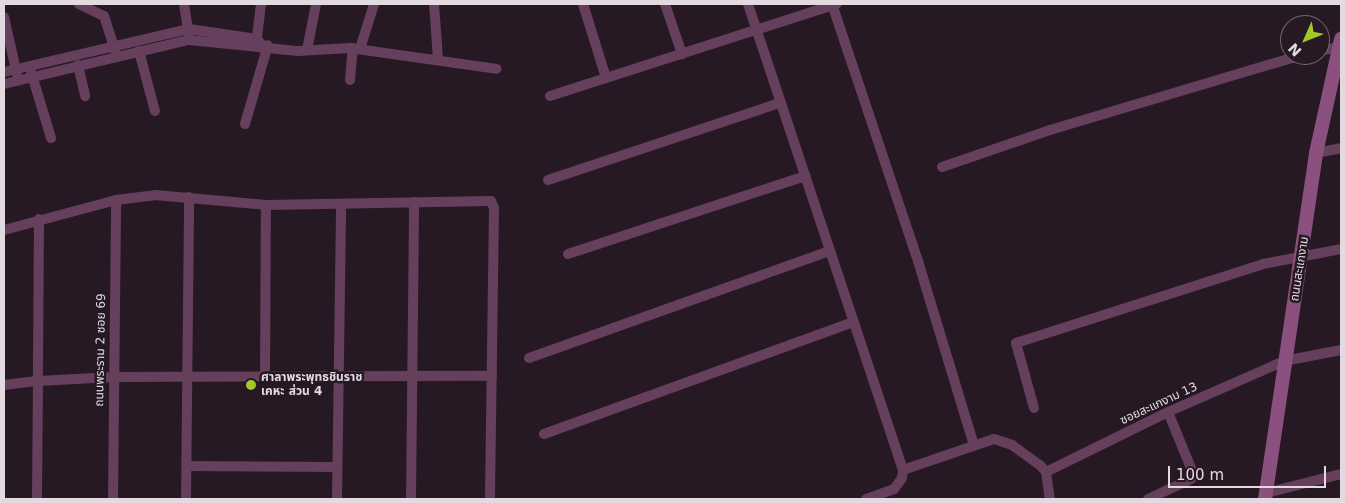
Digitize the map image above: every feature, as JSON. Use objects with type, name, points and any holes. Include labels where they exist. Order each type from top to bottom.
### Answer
[{"type":"street","points":[[79,4],[104,16],[116,51]]},
{"type":"street","points":[[184,4],[189,34]]},
{"type":"street","points":[[246,124],[261,44],[261,4]]},
{"type":"street","points":[[307,50],[316,4]]},
{"type":"street","points":[[350,80],[356,49],[374,4]]},
{"type":"street","points":[[434,4],[438,59]]},
{"type":"street","points":[[583,4],[606,78]]},
{"type":"street","points":[[664,4],[682,54]]},
{"type":"street","points":[[748,4],[779,103],[902,470],[902,478],[894,489],[866,499]]},
{"type":"street","points":[[550,96],[834,4],[918,261],[974,445]]},
{"type":"street","points":[[4,17],[18,80]]},
{"type":"street","points":[[4,72],[16,69],[31,71],[78,65],[116,51],[139,51],[189,34]]},
{"type":"street","points":[[4,84],[18,80],[31,71],[189,34],[307,50],[356,49],[438,59],[497,69]]},
{"type":"street","name":"ถนนสะแกงาม","points":[[1266,496],[1284,361],[1302,257],[1316,153],[1341,44]]},
{"type":"street","points":[[139,51],[155,110]]},
{"type":"street","points":[[942,167],[1050,130],[1280,62]]},
{"type":"street","points":[[78,65],[85,96]]},
{"type":"street","points":[[31,71],[51,138]]},
{"type":"street","points":[[548,180],[779,103]]},
{"type":"street","points":[[1316,153],[1341,148]]},
{"type":"street","points":[[568,254],[804,176]]},
{"type":"street","points":[[4,230],[39,219],[116,200],[155,195],[266,205],[491,201],[494,208],[490,499]]},
{"type":"street","points":[[186,499],[188,197]]},
{"type":"street","name":"ถนนพระราม 2 ซอย 69","points":[[113,499],[116,200]]},
{"type":"street","points":[[411,499],[414,202]]},
{"type":"street","points":[[336,499],[341,204]]},
{"type":"street","points":[[266,205],[266,377]]},
{"type":"street","points":[[37,499],[39,219]]},
{"type":"street","points":[[1034,408],[1016,344],[1263,264],[1341,249]]},
{"type":"street","points":[[530,358],[830,251]]},
{"type":"street","points":[[544,434],[853,322]]},
{"type":"street","name":"ซอยสะแกงาม 13","points":[[1046,472],[1168,412],[1284,361],[1341,350]]},
{"type":"street","points":[[4,385],[113,376],[187,378],[338,377],[411,374],[492,376]]},
{"type":"street","points":[[1148,499],[1191,479],[1193,473],[1168,412]]},
{"type":"street","points":[[902,470],[994,439],[1004,441],[1029,456],[1046,472],[1050,499]]},
{"type":"street","points":[[187,466],[337,467]]},
{"type":"street","points":[[1266,496],[1341,474]]},
{"type":"place","name":"ศาลาพระพุทธชินราช เคหะ ส่วน 4","points":[[251,385]]}]
